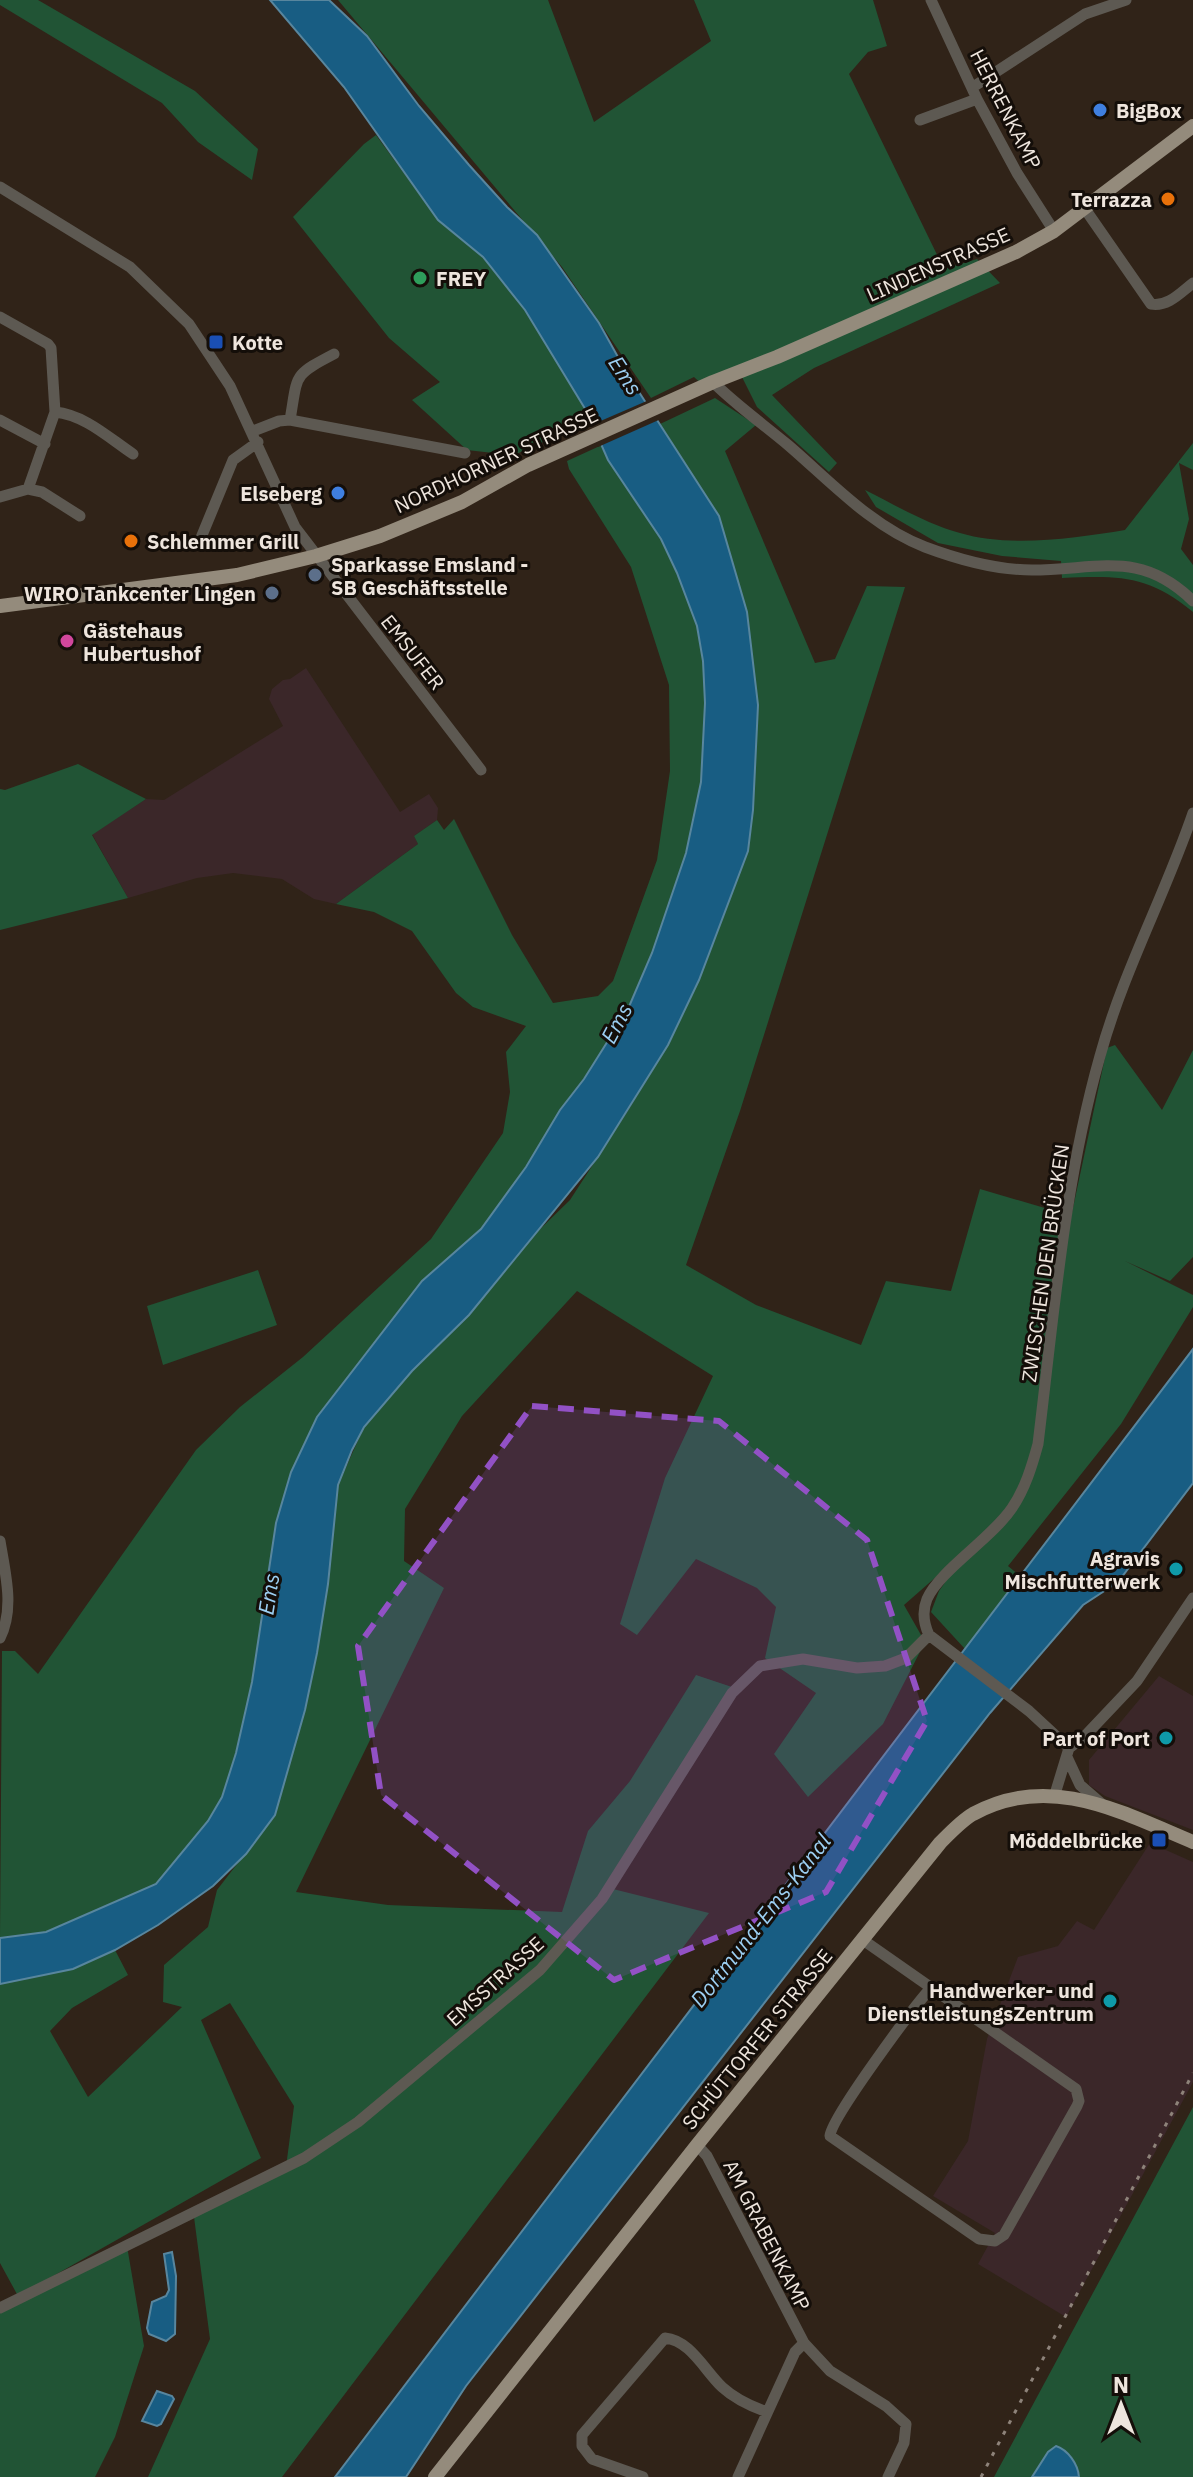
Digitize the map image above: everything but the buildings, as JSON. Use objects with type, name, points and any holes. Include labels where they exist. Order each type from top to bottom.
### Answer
[{"type":"main road","name":"LINDENSTRASSE","points":[[677,399],[1016,252],[1085,209],[1193,126]]},
{"type":"main road","name":"NORDHORNER STRASSE","points":[[0,606],[237,575],[316,556],[380,536],[462,502],[528,465],[677,399]]},
{"type":"main road","name":"SCHÜTTORFER STRASSE","points":[[435,2477],[940,1843],[970,1816],[1008,1800],[1055,1794],[1103,1806],[1193,1842]]},
{"type":"street","name":"HERRENKAMP","points":[[931,0],[1017,173],[1054,231]]},
{"type":"street","points":[[1079,0],[1085,14]]},
{"type":"street","points":[[920,120],[975,93],[1085,14],[1126,0]]},
{"type":"street","name":"EMSUFER","points":[[0,187],[97,245],[149,283],[189,324],[228,382],[295,527],[481,770]]},
{"type":"street","points":[[1085,209],[1151,304],[1168,302],[1193,283]]},
{"type":"street","points":[[0,317],[51,348],[55,412],[28,489]]},
{"type":"street","points":[[290,420],[297,379],[303,370],[334,354]]},
{"type":"street","points":[[713,382],[875,519],[924,547],[994,565],[1029,570],[1106,565],[1134,567],[1163,576],[1193,601]]},
{"type":"street","points":[[55,412],[66,413],[94,427],[133,454]]},
{"type":"street","points":[[0,420],[45,444]]},
{"type":"street","points":[[198,545],[233,460],[255,437],[279,421],[290,420],[465,453]]},
{"type":"street","points":[[0,497],[28,489],[42,492],[80,516]]},
{"type":"street","name":"ZWISCHEN DEN BRÜCKEN","points":[[929,1635],[925,1619],[927,1598],[935,1586],[999,1525],[1017,1501],[1031,1470],[1040,1432],[1070,1184],[1099,1059],[1115,1006],[1193,813]]},
{"type":"street","points":[[0,1541],[9,1596],[5,1627],[0,1638]]},
{"type":"street","points":[[1055,1794],[1068,1752],[1137,1681],[1193,1598]]},
{"type":"street","points":[[929,1635],[1029,1711],[1068,1752],[1080,1785],[1103,1806]]},
{"type":"street","name":"EMSSTRASSE","points":[[0,2308],[304,2158],[358,2122],[540,1970],[602,1899],[732,1693],[760,1666],[803,1659],[857,1668],[885,1666],[906,1658],[929,1635]]},
{"type":"street","points":[[863,1940],[1076,2089],[1077,2106],[1004,2235],[995,2241],[979,2239],[830,2136],[831,2129],[868,2073],[930,1989]]},
{"type":"street","name":"AM GRABENKAMP","points":[[697,2145],[707,2156],[804,2343],[830,2371],[886,2406],[906,2424],[904,2443],[888,2477]]},
{"type":"street","points":[[643,2477],[592,2459],[582,2446],[582,2435],[665,2338],[682,2344],[735,2397],[767,2412]]},
{"type":"street","points":[[738,2477],[795,2352],[804,2343]]},
{"type":"highlighted area","points":[[532,1406],[719,1421],[867,1540],[927,1721],[826,1892],[614,1980],[381,1795],[358,1646]]},
{"type":"shaded area","points":[[306,668],[400,812],[429,794],[438,808],[437,820],[414,836],[418,844],[336,904],[314,899],[282,879],[233,873],[197,878],[128,898],[92,834],[146,799],[164,800],[283,726],[269,699],[272,689]]},
{"type":"shaded area","points":[[1159,1676],[1193,1696],[1193,1830],[1105,1796],[1089,1785],[1089,1760]]},
{"type":"shaded area","points":[[1150,1843],[1193,1862],[1193,2082],[1066,2317],[978,2264],[995,2233],[933,2196],[968,2141],[987,2039],[1018,1957],[1058,1946],[1077,1921],[1094,1930]]},
{"type":"green space","points":[[0,0],[38,0],[195,91],[258,149],[252,180],[198,142],[162,103],[0,5]]},
{"type":"green space","points":[[338,0],[548,0],[594,122],[711,41],[694,0],[873,0],[887,46],[868,52],[849,74],[944,269],[977,259],[1000,283],[814,368],[772,395],[837,463],[829,472],[757,407],[740,373],[706,388],[694,377],[651,398],[562,267]]},
{"type":"green space","name":"FREY","points":[[376,135],[438,220],[483,257],[525,310],[587,412],[566,422],[550,439],[514,455],[467,450],[412,400],[440,382],[389,338],[293,217]]},
{"type":"green space","points":[[715,398],[756,425],[725,451],[815,663],[835,659],[867,586],[905,587],[740,1111],[686,1265],[756,1305],[861,1345],[886,1281],[951,1291],[980,1189],[1055,1211],[1070,1222],[1107,1048],[1115,1045],[1162,1110],[1193,1050],[1193,1257],[1170,1281],[1125,1261],[1193,1295],[1193,1307],[1121,1424],[1008,1566],[1020,1576],[965,1649],[931,1612],[939,1591],[969,1548],[904,1605],[925,1642],[883,1724],[808,1797],[774,1754],[816,1693],[765,1658],[776,1607],[757,1588],[696,1559],[637,1635],[620,1624],[665,1478],[713,1376],[577,1291],[462,1416],[405,1509],[404,1561],[444,1588],[296,1892],[388,1905],[562,1912],[588,1831],[630,1781],[696,1675],[732,1687],[609,1888],[709,1913],[282,2477],[148,2477],[210,2339],[194,2217],[286,2167],[294,2106],[230,2003],[201,2020],[261,2158],[18,2296],[0,2263],[0,1984],[73,1969],[115,1950],[128,1975],[72,2008],[50,2031],[88,2097],[182,2007],[163,2002],[164,1965],[208,1927],[217,1890],[275,1815],[305,1710],[338,1485],[364,1427],[412,1371],[469,1315],[534,1235],[570,1200],[668,1045],[699,980],[747,851],[754,786],[747,612],[719,516],[660,424]]},
{"type":"green space","points":[[1193,443],[1193,470],[1179,463],[1189,519],[1181,549],[1193,565],[1193,612],[1161,590],[1131,580],[1062,578],[1061,561],[1002,556],[938,543],[876,507],[865,490],[935,525],[979,538],[1021,541],[1106,533],[1125,530]]},
{"type":"green space","points":[[602,445],[661,539],[677,573],[697,626],[703,661],[705,703],[701,782],[695,818],[652,953],[628,1009],[526,1167],[481,1229],[422,1281],[317,1417],[291,1472],[276,1523],[252,1682],[236,1753],[222,1797],[208,1821],[156,1884],[46,1932],[0,1938],[2,1651],[15,1651],[38,1674],[196,1450],[240,1407],[303,1357],[431,1239],[503,1133],[510,1092],[506,1052],[526,1026],[473,1007],[456,993],[412,931],[374,912],[336,904],[418,844],[414,836],[437,820],[444,830],[454,819],[512,935],[553,1003],[598,996],[613,981],[657,860],[670,771],[669,685],[631,567],[569,469],[567,461]]},
{"type":"green space","points":[[78,764],[146,799],[92,835],[128,898],[0,930],[0,789],[5,790]]},
{"type":"green space","points":[[258,1270],[277,1325],[163,1365],[147,1306]]},
{"type":"green space","points":[[1193,2107],[1193,2477],[1079,2477],[1079,2473],[1040,2466],[1032,2477],[994,2477]]},
{"type":"green space","points":[[127,2246],[144,2346],[115,2437],[95,2477],[0,2477],[0,2312]]},
{"type":"water","name":"Ems","points":[[270,0],[329,0],[367,36],[419,106],[469,165],[537,235],[599,323],[628,375],[719,516],[747,612],[758,705],[748,851],[699,980],[668,1045],[598,1157],[469,1315],[412,1371],[364,1427],[352,1450],[338,1485],[328,1584],[305,1710],[275,1815],[246,1854],[213,1886],[158,1925],[115,1950],[73,1969],[0,1984],[0,1938],[46,1932],[156,1884],[208,1821],[222,1797],[236,1753],[252,1682],[276,1523],[291,1472],[317,1417],[422,1281],[481,1229],[526,1167],[628,1009],[652,953],[686,853],[701,782],[705,703],[703,661],[697,626],[661,539],[608,460],[587,412],[525,310],[483,257],[438,220],[344,87]]},
{"type":"water","name":"Dortmund-Ems-Kanal","points":[[1193,1349],[1193,1483],[1118,1582],[1083,1605],[990,1713],[466,2386],[406,2477],[335,2477]]},
{"type":"water","points":[[172,2252],[176,2276],[175,2334],[166,2341],[149,2334],[147,2328],[152,2302],[166,2296],[169,2290],[164,2254]]},
{"type":"water","points":[[157,2391],[174,2399],[157,2426],[142,2421]]},
{"type":"water","points":[[1056,2446],[1072,2458],[1079,2477],[1032,2477],[1048,2452]]},
{"type":"pier","points":[[649,400],[661,419],[598,447],[589,426]]},
{"type":"railway","points":[[981,2477],[1193,2073]]},
{"type":"place","name":"BigBox","points":[[1100,110]]},
{"type":"place","name":"Terrazza","points":[[1168,199]]},
{"type":"place","name":"FREY","points":[[420,278]]},
{"type":"place","name":"Kotte","points":[[216,342]]},
{"type":"place","name":"Elseberg","points":[[338,493]]},
{"type":"place","name":"Schlemmer Grill","points":[[131,541]]},
{"type":"place","name":"Sparkasse Emsland - SB Geschäftsstelle","points":[[315,575]]},
{"type":"place","name":"WIRO Tankcenter Lingen","points":[[272,593]]},
{"type":"place","name":"Gästehaus Hubertushof","points":[[67,641]]},
{"type":"place","name":"Agravis Mischfutterwerk","points":[[1176,1569]]},
{"type":"place","name":"Part of Port","points":[[1166,1738]]},
{"type":"place","name":"Möddelbrücke","points":[[1159,1840]]},
{"type":"place","name":"Handwerker- und DienstleistungsZentrum","points":[[1110,2001]]}]
